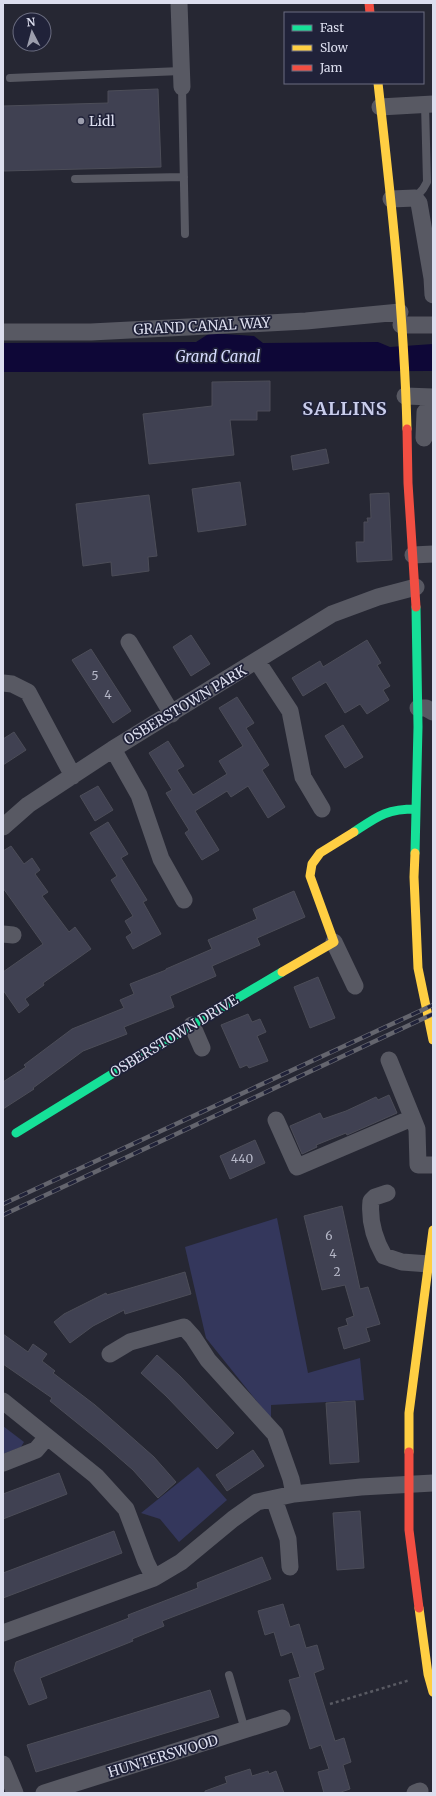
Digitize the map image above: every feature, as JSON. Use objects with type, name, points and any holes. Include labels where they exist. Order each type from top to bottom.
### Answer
[{"type":"street","points":[[178,3],[181,79]]},
{"type":"street","points":[[378,84],[391,199],[401,324],[408,483],[425,710],[416,809],[414,909],[418,968],[433,1040]]},
{"type":"street","points":[[380,107],[429,104]]},
{"type":"street","points":[[391,199],[415,198],[419,203],[425,231],[433,295]]},
{"type":"street","name":"GRAND CANAL WAY","points":[[3,332],[91,332],[306,321],[433,325]]},
{"type":"street","points":[[405,396],[433,397]]},
{"type":"street","points":[[424,438],[425,412],[433,412]]},
{"type":"street","points":[[413,555],[433,554]]},
{"type":"street","name":"OSBERSTOWN PARK","points":[[3,827],[28,805],[113,749],[332,614],[378,597],[416,588]]},
{"type":"street","points":[[129,642],[172,714]]},
{"type":"street","name":"OSBERSTOWN PARK","points":[[257,661],[290,711],[303,777],[322,809]]},
{"type":"street","points":[[3,683],[12,684],[28,692],[73,776]]},
{"type":"street","name":"OSBERSTOWN PARK","points":[[113,749],[139,795],[160,859],[184,900]]},
{"type":"street","points":[[355,986],[334,942],[310,876],[312,864],[320,853],[383,813],[404,809],[416,809]]},
{"type":"street","name":"OSBERSTOWN DRIVE","points":[[16,1133],[192,1025],[334,942]]},
{"type":"street","points":[[192,1025],[202,1048]]},
{"type":"street","points":[[389,1060],[417,1129],[418,1164],[433,1165]]},
{"type":"street","points":[[276,1120],[297,1167],[412,1118]]},
{"type":"street","points":[[387,1193],[375,1196],[371,1201],[370,1209],[377,1243],[384,1256],[402,1262],[430,1275]]},
{"type":"street","points":[[433,1230],[430,1275],[409,1413],[409,1536],[428,1674],[433,1692]]},
{"type":"street","points":[[110,1354],[130,1342],[184,1327],[193,1336],[208,1360],[275,1434],[291,1479],[294,1494]]},
{"type":"street","points":[[3,1401],[96,1476],[126,1509],[146,1562],[154,1578]]},
{"type":"street","points":[[3,1463],[36,1450],[47,1437]]},
{"type":"street","points":[[3,1633],[154,1578],[182,1562],[233,1519],[257,1502],[294,1494],[361,1487],[433,1483]]},
{"type":"street","points":[[274,1499],[288,1539],[290,1567]]},
{"type":"street","name":"HUNTERSWOOD","points":[[44,1793],[282,1718]]},
{"type":"street","points":[[3,1764],[15,1793]]},
{"type":"lane","points":[[10,78],[181,79],[185,234]]},
{"type":"lane","points":[[415,198],[430,182],[429,104]]},
{"type":"lane","points":[[75,179],[184,177]]},
{"type":"lane","points":[[229,1674],[245,1730]]},
{"type":"path","points":[[330,1704],[428,1674]]},
{"type":"shaded area","points":[[277,1218],[308,1373],[360,1358],[364,1400],[271,1405],[271,1419],[206,1338],[185,1247]]},
{"type":"shaded area","points":[[3,1426],[24,1442],[21,1447],[3,1454]]},
{"type":"shaded area","points":[[198,1467],[227,1500],[179,1542],[160,1519],[141,1513]]},
{"type":"water","name":"Grand Canal","points":[[210,333],[254,336],[263,343],[378,342],[390,347],[433,344],[433,371],[3,372],[3,343],[196,342]]},
{"type":"building","name":"Lidl","points":[[158,89],[161,167],[4,171],[3,106],[108,103],[108,91]]},
{"type":"building","points":[[270,381],[270,411],[257,411],[257,420],[230,420],[234,455],[149,464],[143,414],[212,406],[212,382]]},
{"type":"building","points":[[326,449],[329,463],[293,470],[291,456]]},
{"type":"building","points":[[240,482],[246,525],[198,532],[192,489]]},
{"type":"building","points":[[389,493],[392,560],[357,562],[356,542],[364,542],[364,522],[368,522],[367,518],[371,518],[370,494]]},
{"type":"building","points":[[149,495],[157,556],[148,557],[149,571],[112,576],[111,562],[83,566],[76,504]]},
{"type":"building","points":[[191,635],[210,664],[191,676],[173,647]]},
{"type":"building","points":[[367,640],[381,663],[377,665],[390,686],[383,690],[389,700],[367,714],[360,704],[345,713],[326,682],[303,696],[292,678],[320,661],[323,667]]},
{"type":"building","points":[[91,649],[131,711],[113,723],[72,660]]},
{"type":"building","points":[[237,697],[254,723],[246,728],[269,765],[262,770],[285,807],[268,818],[248,786],[231,797],[227,791],[195,811],[219,850],[202,860],[185,833],[189,830],[166,793],[172,790],[149,753],[168,741],[184,766],[177,770],[193,795],[227,774],[219,761],[243,746],[219,708]]},
{"type":"building","points":[[343,725],[363,757],[345,768],[325,736]]},
{"type":"building","points":[[14,732],[26,750],[3,765],[3,739]]},
{"type":"building","points":[[98,786],[113,810],[95,821],[80,796]]},
{"type":"building","points":[[108,822],[128,854],[121,858],[147,900],[143,902],[161,934],[133,949],[126,937],[132,933],[125,921],[133,916],[111,880],[117,876],[90,833]]},
{"type":"building","points":[[11,846],[24,864],[32,858],[40,870],[35,874],[48,892],[42,896],[69,932],[75,927],[91,949],[43,983],[44,985],[25,999],[29,1005],[19,1013],[3,990],[3,972],[43,944],[3,888],[3,851]]},
{"type":"building","points":[[294,891],[305,917],[257,938],[260,945],[212,966],[216,976],[170,996],[174,1007],[124,1027],[127,1034],[83,1051],[33,1088],[34,1089],[3,1109],[3,1082],[26,1067],[24,1065],[72,1029],[124,1008],[120,1000],[134,994],[130,984],[166,970],[212,949],[208,940],[257,919],[253,909]]},
{"type":"building","points":[[318,977],[335,1018],[310,1028],[294,987]]},
{"type":"building","points":[[248,1014],[252,1022],[260,1019],[266,1032],[257,1036],[268,1061],[249,1068],[247,1065],[240,1068],[221,1025]]},
{"type":"building","points":[[389,1095],[397,1113],[347,1135],[346,1133],[316,1145],[317,1147],[302,1154],[290,1126],[320,1113],[323,1119],[346,1111],[376,1097],[378,1100]]},
{"type":"building","points":[[255,1140],[265,1163],[230,1179],[220,1156]]},
{"type":"building","points":[[342,1206],[360,1289],[368,1287],[380,1324],[366,1328],[370,1341],[344,1349],[338,1328],[348,1325],[346,1319],[354,1316],[345,1285],[322,1290],[304,1216]]},
{"type":"building","points":[[185,1272],[191,1294],[125,1314],[124,1310],[93,1326],[70,1343],[54,1322],[64,1314],[106,1293],[107,1295]]},
{"type":"building","points":[[3,1334],[28,1352],[33,1344],[47,1354],[42,1361],[55,1371],[53,1373],[95,1405],[154,1457],[176,1482],[158,1498],[133,1470],[50,1401],[52,1398],[3,1364]]},
{"type":"building","points":[[157,1355],[180,1376],[234,1433],[217,1449],[166,1396],[141,1373]]},
{"type":"building","points":[[355,1401],[359,1462],[330,1464],[326,1403]]},
{"type":"building","points":[[253,1450],[264,1466],[227,1491],[216,1475]]},
{"type":"building","points":[[59,1473],[67,1494],[3,1519],[3,1494]]},
{"type":"building","points":[[360,1511],[364,1568],[337,1570],[333,1513]]},
{"type":"building","points":[[114,1531],[122,1553],[3,1598],[3,1573]]},
{"type":"building","points":[[262,1557],[271,1579],[162,1621],[164,1626],[132,1639],[133,1641],[40,1678],[47,1698],[29,1705],[14,1670],[16,1662],[129,1618],[128,1615],[198,1588],[197,1583]]},
{"type":"building","points":[[283,1604],[290,1627],[299,1624],[306,1648],[317,1645],[324,1669],[314,1673],[335,1741],[344,1738],[351,1762],[343,1765],[350,1789],[338,1793],[324,1793],[318,1772],[329,1769],[321,1745],[310,1749],[289,1680],[300,1677],[292,1652],[281,1656],[274,1632],[265,1635],[258,1611]]},
{"type":"building","points":[[210,1690],[219,1717],[36,1772],[27,1745]]},
{"type":"building","points":[[250,1769],[252,1776],[268,1771],[269,1774],[276,1771],[284,1793],[205,1793],[205,1791],[227,1783],[225,1777]]},
{"type":"railway","points":[[3,1204],[433,1005]]},
{"type":"railway","points":[[3,1215],[433,1014]]},
{"type":"traffic: fast","points":[[415,853],[418,727],[416,607]]},
{"type":"traffic: fast","points":[[354,832],[383,814],[397,810],[416,809]]},
{"type":"traffic: fast","points":[[16,1133],[192,1025],[282,972]]},
{"type":"traffic: slow","points":[[378,84],[400,299],[407,429]]},
{"type":"traffic: slow","points":[[282,972],[334,942],[310,876],[312,864],[320,853],[354,832]]},
{"type":"traffic: slow","points":[[415,853],[414,877],[418,968],[433,1040]]},
{"type":"traffic: slow","points":[[409,1452],[409,1413],[433,1230]]},
{"type":"traffic: slow","points":[[419,1608],[428,1674],[433,1692]]},
{"type":"traffic: jam","points":[[369,3],[370,12]]},
{"type":"traffic: jam","points":[[407,429],[408,483],[416,607]]},
{"type":"traffic: jam","points":[[409,1452],[409,1530],[419,1608]]},
{"type":"place","name":"Lidl","points":[[81,121]]},
{"type":"district","name":"SALLINS","points":[[345,409]]}]
